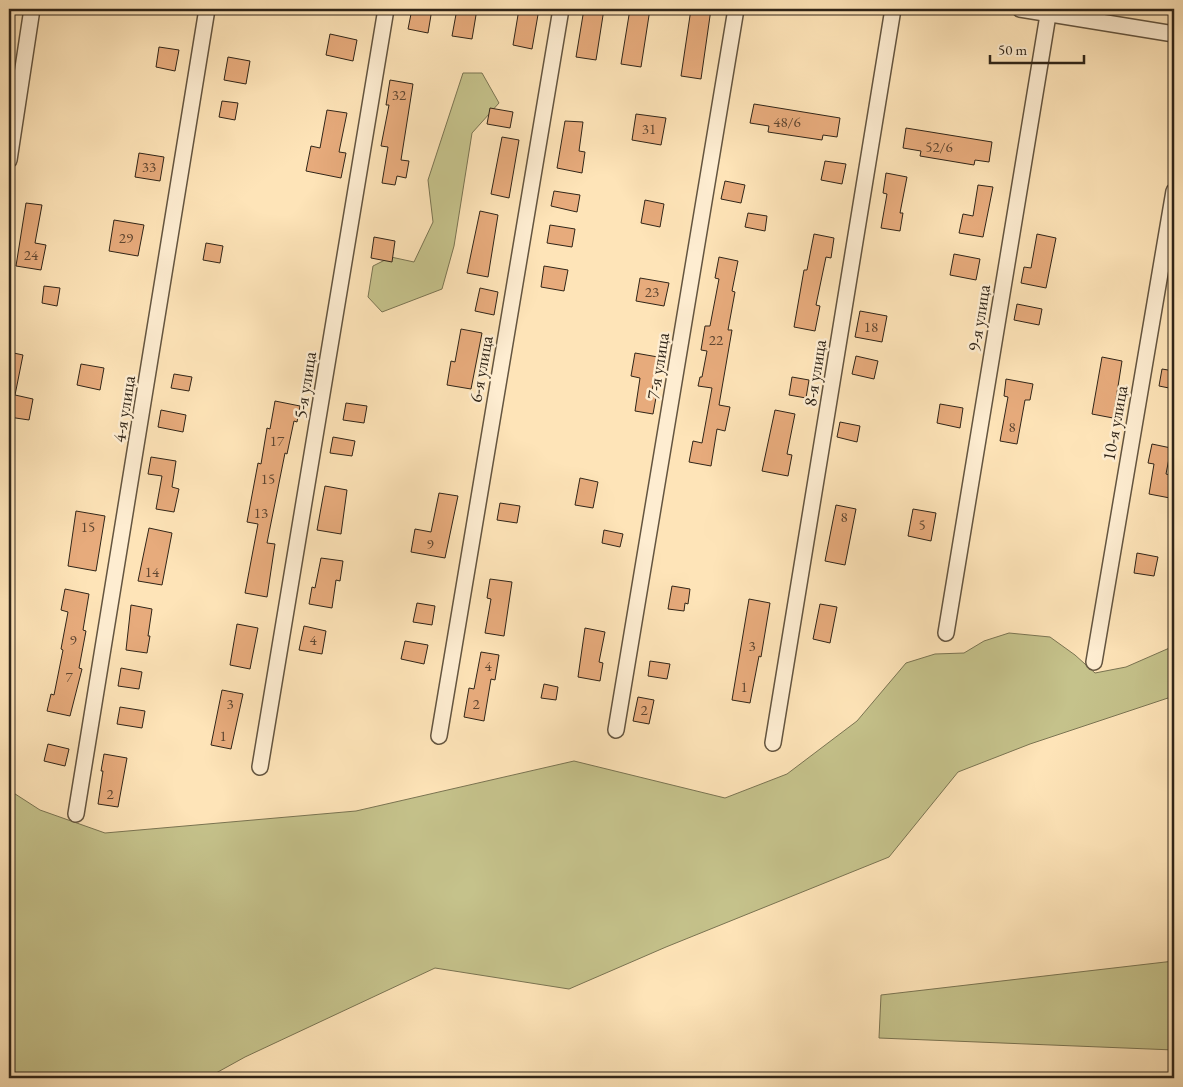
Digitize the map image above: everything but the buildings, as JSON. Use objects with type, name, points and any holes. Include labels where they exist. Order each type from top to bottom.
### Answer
[{"type":"street","points":[[9,160],[32,9]]},
{"type":"street","name":"4-я улица","points":[[76,814],[207,9]]},
{"type":"street","name":"5-я улица","points":[[260,767],[386,9]]},
{"type":"street","name":"6-я улица","points":[[439,736],[562,9]]},
{"type":"street","name":"7-я улица","points":[[616,730],[736,9]]},
{"type":"street","name":"8-я улица","points":[[773,743],[893,9]]},
{"type":"street","points":[[1020,9],[1049,11],[1174,34]]},
{"type":"street","name":"9-я улица","points":[[946,633],[1049,11]]},
{"type":"street","name":"10-я улица","points":[[1094,662],[1174,191]]},
{"type":"shaded area","points":[[463,73],[482,73],[499,103],[472,133],[454,246],[442,289],[382,312],[368,297],[373,266],[391,257],[414,262],[433,222],[428,180]]},
{"type":"shaded area","points":[[1009,633],[1050,637],[1075,655],[1095,673],[1126,667],[1174,646],[1174,696],[1030,744],[958,772],[889,857],[666,947],[569,989],[435,968],[245,1057],[207,1078],[26,1078],[9,1073],[9,790],[40,810],[105,833],[356,811],[574,761],[725,798],[787,774],[857,721],[906,663],[935,654],[964,653],[984,641]]},
{"type":"shaded area","points":[[1174,961],[1174,1050],[879,1038],[881,995]]}]
